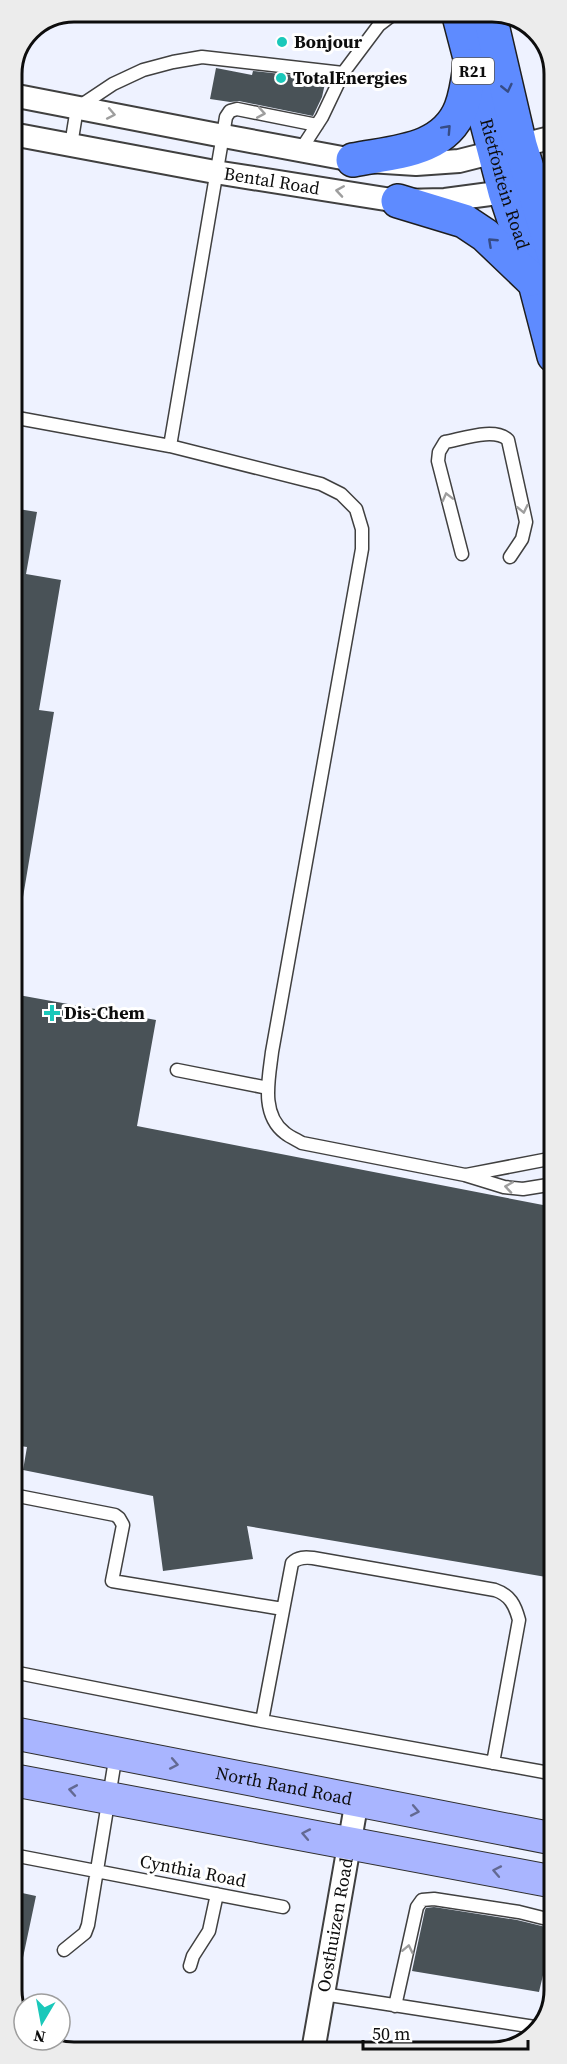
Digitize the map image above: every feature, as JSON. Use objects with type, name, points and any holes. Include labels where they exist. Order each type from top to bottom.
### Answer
[{"type":"main road","name":"Rietfontein Road","points":[[461,23],[471,62],[507,149],[530,186],[544,226]]},
{"type":"main road","name":"Rietfontein Road","points":[[490,23],[507,149]]},
{"type":"main road","points":[[353,160],[414,149],[435,140],[448,130],[461,108],[471,62]]},
{"type":"main road","name":"Rietfontein Road","points":[[530,186],[535,283],[544,318]]},
{"type":"main road","points":[[398,201],[464,221],[484,235],[535,283]]},
{"type":"main road","name":"North Rand Road","points":[[22,1735],[544,1837]]},
{"type":"main road","points":[[22,1782],[544,1880]]},
{"type":"street","name":"Bental Road","points":[[22,97],[353,160],[416,164],[459,161],[544,140]]},
{"type":"street","name":"Bental Road","points":[[22,136],[215,172],[398,201],[445,200],[530,186]]},
{"type":"street","name":"Oosthuizen Road","points":[[315,2042],[357,1800]]},
{"type":"lane","points":[[300,151],[317,125],[343,73],[382,23]]},
{"type":"lane","points":[[71,145],[78,108],[113,84],[143,70],[173,62],[202,57],[343,73]]},
{"type":"lane","points":[[170,446],[226,117],[230,111],[237,109],[317,125]]},
{"type":"lane","points":[[22,415],[170,446],[321,484],[341,494],[356,509],[362,529],[362,549],[272,1052],[267,1095],[271,1113],[283,1132],[302,1143],[465,1175],[504,1187],[524,1189],[544,1186]]},
{"type":"lane","points":[[462,554],[438,461],[439,452],[445,442],[494,433],[508,440],[526,522],[522,539],[510,557]]},
{"type":"lane","points":[[177,1070],[268,1088]]},
{"type":"lane","points":[[465,1175],[544,1160]]},
{"type":"lane","points":[[22,1497],[115,1515],[119,1518],[123,1526],[112,1581],[283,1609]]},
{"type":"lane","points":[[262,1721],[292,1563],[304,1557],[503,1593],[516,1608],[519,1620],[493,1763]]},
{"type":"lane","points":[[22,1674],[262,1721],[544,1772]]},
{"type":"lane","points":[[64,1950],[85,1933],[88,1925],[116,1753]]},
{"type":"lane","name":"Cynthia Road","points":[[22,1857],[283,1906]]},
{"type":"lane","points":[[190,1966],[193,1956],[209,1931],[217,1894]]},
{"type":"lane","points":[[395,2006],[417,1907],[422,1900],[434,1899],[519,1912],[544,1918]]},
{"type":"lane","points":[[323,1994],[529,2026]]},
{"type":"building","points":[[216,68],[252,75],[253,71],[326,79],[322,97],[313,116],[239,101],[210,99]]},
{"type":"building","points":[[22,510],[37,512],[26,574],[61,580],[39,710],[54,712],[22,903]]},
{"type":"building","points":[[22,996],[156,1020],[137,1126],[544,1206],[544,1577],[247,1526],[253,1559],[163,1571],[153,1496],[23,1470],[27,1447],[22,1446]]},
{"type":"building","points":[[22,1893],[36,1896],[22,1962]]},
{"type":"building","points":[[434,1907],[517,1920],[544,1927],[544,1971],[539,1992],[412,1971],[426,1908]]},
{"type":"place","name":"Bonjour","points":[[282,42]]},
{"type":"place","name":"TotalEnergies","points":[[281,78]]},
{"type":"place","name":"Dis-Chem","points":[[52,1013]]}]
